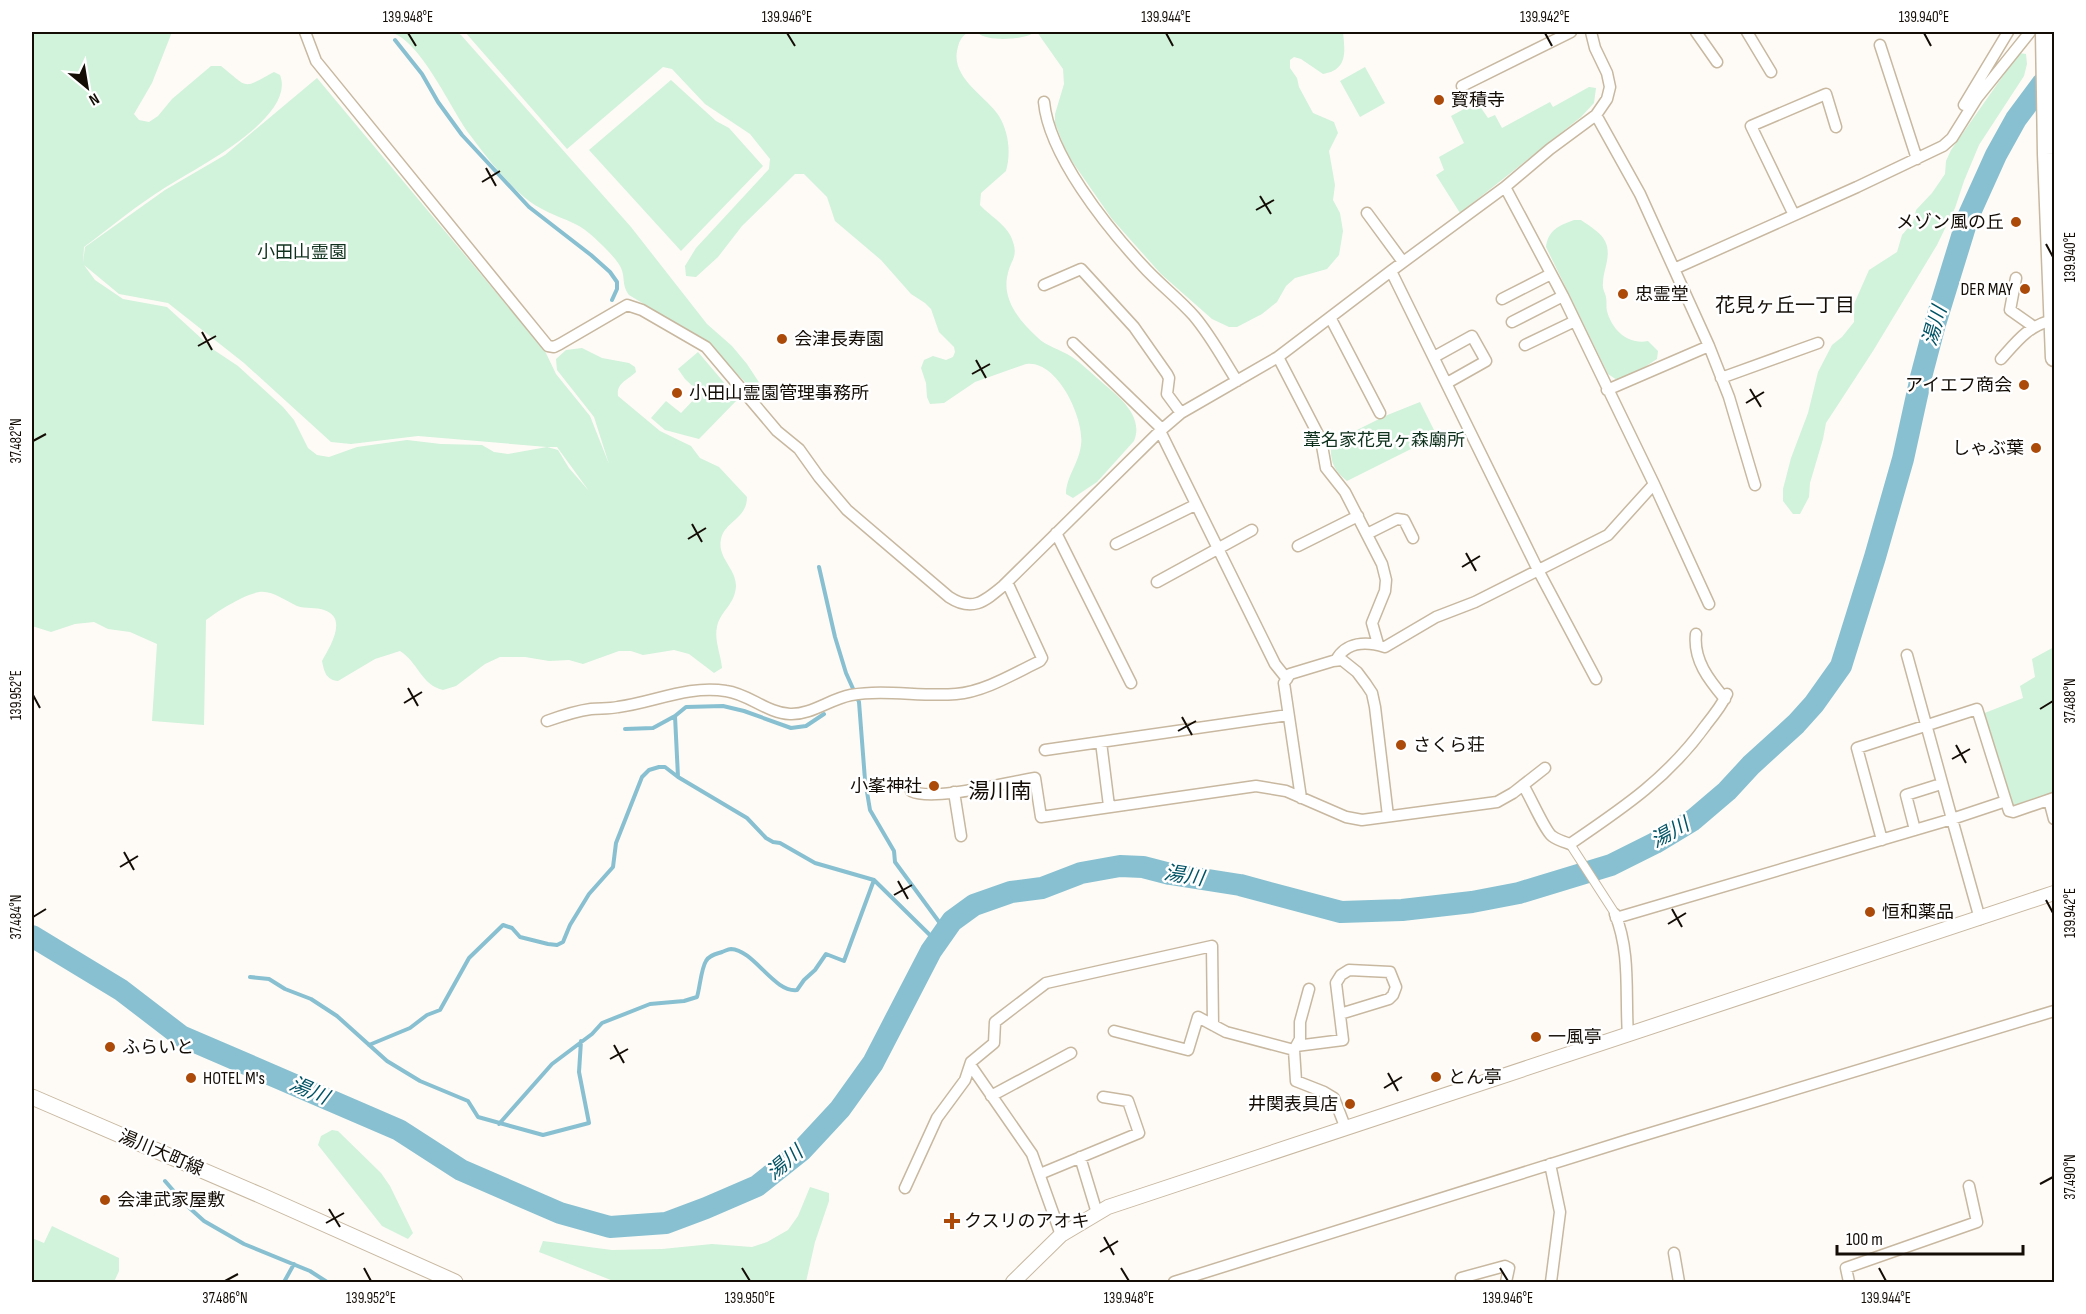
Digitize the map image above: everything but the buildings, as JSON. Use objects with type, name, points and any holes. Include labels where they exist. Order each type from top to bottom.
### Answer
[{"type":"main road","points":[[2044,32],[2046,154],[2051,181],[2052,320],[2055,358]]},
{"type":"main road","name":"湯川大町線","points":[[32,1097],[455,1282]]},
{"type":"street","points":[[305,32],[316,61],[548,346],[560,344],[627,305],[642,310],[706,347],[777,430],[799,449],[819,477],[848,510],[948,597],[965,605],[989,598],[1181,413],[1278,357],[1331,319],[1596,115],[1607,99],[1610,87],[1591,32]]},
{"type":"street","points":[[1462,86],[1571,32]]},
{"type":"street","points":[[1696,32],[1718,62]]},
{"type":"street","points":[[1747,32],[1771,72]]},
{"type":"street","points":[[1946,143],[1943,140],[2008,32]]},
{"type":"street","points":[[1674,268],[1917,159],[1946,143],[1952,138],[1977,98],[2030,32]]},
{"type":"street","points":[[1880,45],[1917,159]]},
{"type":"street","points":[[1794,215],[1751,126],[1826,93],[1836,127]]},
{"type":"street","points":[[1044,102],[1052,135],[1061,155],[1106,223],[1142,265],[1208,332],[1237,381]]},
{"type":"street","points":[[1596,115],[1640,194],[1709,346],[1744,443],[1755,485]]},
{"type":"street","points":[[1505,187],[1563,296],[1709,604]]},
{"type":"street","points":[[1367,213],[1403,262]]},
{"type":"street","points":[[1044,285],[1081,269],[1134,327],[1167,374],[1167,394],[1181,413]]},
{"type":"street","points":[[1391,271],[1538,570],[1596,679]]},
{"type":"street","points":[[1502,299],[1551,274]]},
{"type":"street","points":[[2016,278],[2010,310],[2034,327]]},
{"type":"street","points":[[1512,322],[1563,296]]},
{"type":"street","points":[[1331,319],[1380,413]]},
{"type":"street","points":[[2001,359],[2025,332],[2052,320]]},
{"type":"street","points":[[1525,345],[1575,321]]},
{"type":"street","points":[[1434,357],[1472,336],[1486,361],[1447,383]]},
{"type":"street","points":[[1721,378],[1818,343]]},
{"type":"street","points":[[1073,344],[1161,430],[1278,670],[1287,679]]},
{"type":"street","points":[[1607,390],[1709,346]]},
{"type":"street","points":[[1278,357],[1321,440],[1326,468],[1345,492],[1382,564],[1386,580],[1385,591],[1372,623],[1378,644]]},
{"type":"street","points":[[1336,660],[1342,650],[1351,646],[1372,643],[1385,646],[1436,616],[1475,602],[1611,533],[1654,484]]},
{"type":"street","points":[[1116,544],[1196,505]]},
{"type":"street","points":[[1298,546],[1358,516]]},
{"type":"street","points":[[1367,534],[1397,519],[1404,520],[1413,538]]},
{"type":"street","points":[[1157,582],[1252,530]]},
{"type":"street","points":[[1056,533],[1131,683]]},
{"type":"street","points":[[547,721],[571,713],[618,707],[697,690],[737,693],[774,711],[790,714],[802,713],[837,698],[852,695],[869,693],[958,694],[995,683],[1042,658],[1007,582]]},
{"type":"street","points":[[1570,844],[1633,802],[1668,771],[1699,735],[1726,696],[1706,673],[1697,656],[1696,634]]},
{"type":"street","points":[[1907,655],[1980,919]]},
{"type":"street","points":[[1301,798],[1284,683],[1290,674],[1342,660],[1357,672],[1372,693],[1388,816]]},
{"type":"street","points":[[1882,840],[1857,748],[1977,709],[2009,811],[2013,812],[2052,799],[2055,819]]},
{"type":"street","points":[[1046,750],[1288,715]]},
{"type":"street","points":[[1101,742],[1109,806]]},
{"type":"street","points":[[911,791],[922,795],[954,792],[1035,778],[1041,817],[1256,786],[1286,791],[1346,817],[1362,820],[1497,802],[1545,768]]},
{"type":"street","points":[[1915,830],[1906,795],[1941,784]]},
{"type":"street","points":[[1523,785],[1533,800],[1547,831],[1552,836],[1570,844],[1615,915],[1628,980],[1628,1035]]},
{"type":"street","points":[[954,792],[961,836]]},
{"type":"street","points":[[1615,915],[1882,840],[2006,801]]},
{"type":"street","points":[[1013,1282],[1061,1234],[1097,1213],[1122,1203],[2055,893]]},
{"type":"street","points":[[905,1188],[937,1118],[965,1080],[971,1062],[994,1043],[995,1022],[1046,983],[1212,946],[1213,1025]]},
{"type":"street","points":[[1114,1031],[1188,1050],[1198,1017],[1226,1032],[1295,1048],[1343,1040],[1336,983],[1341,975],[1349,970],[1390,972],[1396,987],[1389,999],[1340,1014]]},
{"type":"street","points":[[1309,989],[1300,1022],[1300,1039],[1295,1048],[1296,1080],[1334,1098],[1346,1129]]},
{"type":"street","points":[[1174,1282],[1550,1164],[2055,1011]]},
{"type":"street","points":[[991,1096],[1071,1053]]},
{"type":"street","points":[[971,1066],[1032,1154],[1061,1234]]},
{"type":"street","points":[[1040,1174],[1139,1133],[1128,1101],[1103,1097]]},
{"type":"street","points":[[1080,1157],[1097,1213]]},
{"type":"street","points":[[1550,1164],[1560,1212],[1551,1282]]},
{"type":"street","points":[[1849,1282],[1846,1268],[1977,1222],[1969,1186]]},
{"type":"street","points":[[1674,1253],[1679,1282]]},
{"type":"street","points":[[1461,1278],[1505,1266],[1509,1268],[1506,1282]]},
{"type":"green space","name":"小田山霊園","points":[[32,32],[172,32],[152,83],[134,114],[139,120],[149,122],[211,66],[221,66],[246,84],[256,82],[274,72],[280,75],[281,91],[273,108],[259,125],[219,155],[145,201],[84,247],[83,263],[85,247],[165,190],[225,155],[317,78],[545,351],[556,374],[590,416],[609,464],[594,417],[557,370],[556,359],[566,350],[582,348],[602,358],[629,363],[635,367],[636,372],[621,385],[618,396],[660,431],[691,446],[700,458],[719,467],[747,497],[744,510],[723,533],[721,539],[720,546],[736,586],[733,598],[717,627],[717,642],[722,668],[714,673],[689,654],[674,650],[643,655],[631,651],[619,651],[583,664],[569,660],[549,661],[525,657],[500,657],[485,664],[456,686],[443,690],[424,678],[400,651],[375,659],[338,681],[328,677],[322,661],[335,634],[335,620],[331,614],[321,609],[297,606],[274,594],[259,592],[238,600],[206,620],[204,725],[152,721],[157,644],[130,632],[108,629],[94,622],[75,624],[51,632],[32,626]],"holes":[[[84,265],[119,294],[168,303],[244,363],[331,442],[351,444],[418,436],[547,447],[508,454],[494,452],[482,445],[407,440],[357,447],[329,457],[317,455],[308,448],[294,420],[283,407],[238,366],[214,350],[167,307],[123,299],[95,280]],[[547,447],[557,447],[589,491],[569,468],[558,450]]]},
{"type":"green space","points":[[390,32],[456,32],[461,35],[631,227],[707,324],[732,346],[747,364],[766,393],[762,397],[756,396],[702,339],[629,295],[618,263],[588,233],[577,225],[530,202],[517,191],[470,135],[424,61],[402,38]]},
{"type":"green space","points":[[465,32],[968,32],[960,40],[957,51],[960,70],[965,79],[999,116],[1008,143],[1006,171],[981,193],[980,205],[1004,226],[1013,242],[1014,255],[1006,283],[1009,300],[1018,316],[1037,337],[1075,359],[1126,405],[1135,422],[1134,441],[1097,482],[1073,498],[1066,494],[1070,476],[1080,452],[1081,434],[1074,407],[1067,393],[1048,371],[1037,365],[1026,364],[975,382],[944,403],[930,404],[921,368],[924,360],[933,356],[946,360],[953,357],[954,347],[939,332],[931,309],[911,294],[881,260],[835,221],[827,197],[804,174],[795,174],[742,226],[718,257],[696,277],[686,276],[685,266],[696,248],[769,169],[770,159],[750,134],[705,104],[672,69],[663,67],[567,149]]},
{"type":"green space","points":[[1035,32],[1023,37],[1006,39],[990,38],[978,33]]},
{"type":"green space","points":[[1037,32],[1343,32],[1344,53],[1337,69],[1323,74],[1301,59],[1294,57],[1290,60],[1290,68],[1313,113],[1334,122],[1338,133],[1329,151],[1335,185],[1333,200],[1340,213],[1343,231],[1339,255],[1327,269],[1295,278],[1286,286],[1277,302],[1262,314],[1237,327],[1229,327],[1212,319],[1161,274],[1112,219],[1067,154],[1055,123],[1055,114],[1064,84],[1063,69]]},
{"type":"green space","points":[[2054,32],[2054,151],[2053,151]]},
{"type":"green space","points":[[2019,53],[2026,54],[2027,64],[2024,76],[1979,145],[1955,208],[1937,245],[1826,423],[1810,483],[1809,497],[1800,514],[1793,514],[1783,501],[1783,489],[1791,458],[1808,413],[1818,372],[1832,345],[1854,322],[1854,304],[1869,270],[1897,252],[1902,235],[1913,222],[1916,210],[1945,174],[1946,161],[1951,150]]},
{"type":"green space","points":[[1365,67],[1385,103],[1360,117],[1340,81]]},
{"type":"green space","points":[[671,80],[716,121],[729,128],[763,166],[681,251],[589,150]]},
{"type":"green space","points":[[1589,87],[1596,88],[1594,103],[1581,117],[1460,213],[1436,175],[1444,170],[1439,157],[1464,143],[1451,116],[1477,102],[1488,118],[1495,115],[1502,128],[1550,102],[1553,107]]},
{"type":"green space","points":[[1574,220],[1581,220],[1589,225],[1600,234],[1607,246],[1608,256],[1603,287],[1609,318],[1622,335],[1634,341],[1648,341],[1658,351],[1657,359],[1634,374],[1617,380],[1608,374],[1546,247],[1552,232]]},
{"type":"green space","points":[[698,352],[738,399],[699,439],[665,430],[651,418],[666,401],[681,413],[700,393],[678,369]]},
{"type":"green space","name":"葦名家花見ヶ森廟所","points":[[1420,402],[1437,436],[1347,481],[1338,473],[1332,460],[1331,443],[1385,416]]},
{"type":"green space","points":[[2054,647],[2054,794],[2012,807],[1982,714],[2023,698],[2020,686],[2035,677],[2032,659]]},
{"type":"green space","points":[[332,1130],[338,1131],[381,1173],[390,1186],[413,1233],[408,1239],[382,1226],[318,1145],[321,1136]]},
{"type":"green space","points":[[810,1187],[829,1193],[829,1201],[815,1242],[806,1282],[616,1282],[539,1252],[543,1241],[612,1250],[662,1249],[712,1244],[752,1247],[767,1242],[788,1230],[798,1216]]},
{"type":"green space","points":[[52,1226],[119,1258],[119,1271],[114,1282],[32,1282],[32,1238],[44,1243]]},
{"type":"waterway","points":[[395,40],[422,74],[438,102],[462,135],[529,207],[610,272],[617,282],[617,289],[612,300]]},
{"type":"waterway","name":"湯川","points":[[32,936],[121,990],[181,1036],[399,1130],[461,1170],[560,1213],[610,1227],[666,1223],[706,1208],[757,1186],[801,1151],[840,1109],[873,1063],[931,951],[952,921],[974,905],[1011,892],[1042,888],[1081,873],[1120,866],[1143,867],[1170,874],[1240,885],[1341,912],[1402,910],[1472,902],[1519,893],[1611,865],[1655,843],[1693,820],[1727,791],[1751,765],[1796,724],[1814,704],[1841,666],[1903,459],[1935,324],[1968,217],[1996,155],[2016,119],[2054,72]]},
{"type":"waterway","points":[[819,567],[835,637],[846,673],[859,702],[865,780],[870,810],[894,851],[895,862],[945,930]]},
{"type":"waterway","points":[[678,777],[675,716],[686,707],[723,706],[791,728],[806,726],[824,714]]},
{"type":"waterway","points":[[625,729],[653,728],[675,716]]},
{"type":"waterway","points":[[369,1045],[410,1028],[427,1015],[440,1010],[469,958],[503,925],[512,928],[520,937],[548,944],[557,945],[563,942],[570,925],[589,894],[613,867],[616,843],[642,777],[649,770],[659,767],[665,767],[747,818],[766,838],[773,842],[780,843],[815,863],[874,880],[937,942]]},
{"type":"waterway","points":[[499,1124],[552,1064],[592,1034],[602,1023],[650,1004],[684,1001],[697,997],[704,964],[713,955],[730,949],[739,951],[748,956],[780,985],[797,990],[826,954],[844,961],[874,880]]},
{"type":"waterway","points":[[250,977],[269,979],[285,989],[311,999],[337,1016],[387,1061],[420,1081],[468,1101],[478,1117],[543,1135],[589,1123],[579,1072],[581,1041]]},
{"type":"waterway","points":[[165,1181],[204,1221],[244,1244],[310,1271],[327,1282]]},
{"type":"waterway","points":[[284,1282],[294,1264]]},
{"type":"place","name":"寳積寺","points":[[1439,100]]},
{"type":"place","name":"メゾン風の丘","points":[[2016,222]]},
{"type":"place","name":"DER MAY","points":[[2025,289]]},
{"type":"place","name":"忠霊堂","points":[[1623,294]]},
{"type":"place","name":"会津長寿園","points":[[782,339]]},
{"type":"place","name":"アイエフ商会","points":[[2024,385]]},
{"type":"place","name":"小田山霊園管理事務所","points":[[677,393]]},
{"type":"place","name":"しゃぶ葉","points":[[2036,448]]},
{"type":"place","name":"さくら荘","points":[[1401,745]]},
{"type":"place","name":"小峯神社","points":[[934,786]]},
{"type":"place","name":"恒和薬品","points":[[1870,912]]},
{"type":"place","name":"一風亭","points":[[1536,1037]]},
{"type":"place","name":"ふらいと","points":[[110,1047]]},
{"type":"place","name":"とん亭","points":[[1436,1077]]},
{"type":"place","name":"HOTEL M's","points":[[191,1078]]},
{"type":"place","name":"井関表具店","points":[[1350,1104]]},
{"type":"place","name":"会津武家屋敷","points":[[105,1200]]},
{"type":"place","name":"クスリのアオキ","points":[[952,1221]]},
{"type":"district","name":"花見ヶ丘一丁目","points":[[1785,306]]},
{"type":"district","name":"湯川南","points":[[1000,791]]}]
